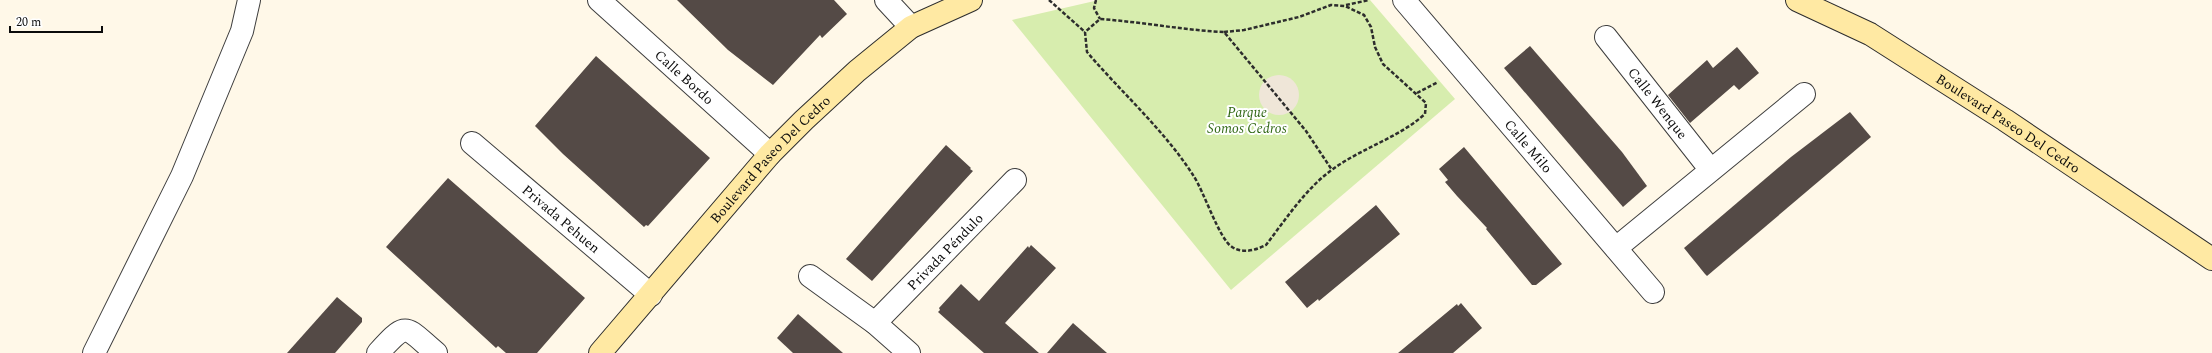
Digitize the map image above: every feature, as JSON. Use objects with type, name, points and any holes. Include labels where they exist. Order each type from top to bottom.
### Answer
[{"type":"street","points":[[94,353],[182,176],[242,31],[249,0]]},
{"type":"street","name":"Calle Bordo","points":[[599,0],[770,154]]},
{"type":"street","points":[[886,0],[911,28]]},
{"type":"street","name":"Boulevard Paseo Del Cedro","points":[[600,353],[770,154],[804,120],[857,71],[911,28],[971,0]]},
{"type":"street","name":"Calle Milo","points":[[1404,0],[1653,292]]},
{"type":"street","name":"Boulevard Paseo Del Cedro","points":[[1797,0],[1870,34],[2005,120],[2212,259]]},
{"type":"street","name":"Calle Wenque","points":[[1606,37],[1710,169]]},
{"type":"street","points":[[1616,248],[1710,169],[1804,94]]},
{"type":"street","name":"Privada Pehuen","points":[[472,143],[651,295]]},
{"type":"street","name":"Privada Péndulo","points":[[875,323],[1015,180]]},
{"type":"street","points":[[810,276],[875,323],[909,353]]},
{"type":"street","points":[[378,353],[397,332],[403,330],[410,331],[436,353]]},
{"type":"path","points":[[1049,0],[1086,32],[1087,52],[1180,155],[1204,194],[1224,240],[1232,247],[1242,250],[1257,250],[1266,245],[1311,188],[1332,170],[1364,149],[1416,122],[1425,114],[1426,103],[1383,64],[1375,47],[1370,27],[1364,15],[1346,6]]},
{"type":"path","points":[[1096,0],[1094,8],[1100,19]]},
{"type":"path","points":[[1086,32],[1100,19],[1132,21],[1188,30],[1224,32],[1244,30],[1299,17],[1331,5],[1346,6],[1369,0]]},
{"type":"path","points":[[1224,32],[1306,131],[1332,170]]},
{"type":"green space","name":"Parque Somos Cedros","points":[[1099,0],[1370,0],[1455,99],[1231,290],[1012,20]]},
{"type":"shaded area","points":[[1279,75],[1287,77],[1293,81],[1297,87],[1299,95],[1297,103],[1293,109],[1287,113],[1279,115],[1271,113],[1265,109],[1261,103],[1259,95],[1261,87],[1265,81],[1271,77]]},
{"type":"building","points":[[677,0],[834,0],[847,14],[822,38],[820,35],[773,85],[728,50]]},
{"type":"building","points":[[1530,46],[1622,152],[1647,186],[1623,207],[1504,68]]},
{"type":"building","points":[[1737,47],[1759,73],[1739,90],[1734,85],[1690,123],[1668,95],[1707,60],[1713,68]]},
{"type":"building","points":[[596,56],[710,158],[648,226],[646,225],[644,227],[563,154],[535,126]]},
{"type":"building","points":[[1850,112],[1871,137],[1707,276],[1684,248],[1791,157]]},
{"type":"building","points":[[946,145],[973,171],[872,281],[846,259]]},
{"type":"building","points":[[1464,147],[1562,264],[1536,285],[1532,285],[1486,229],[1487,228],[1445,182],[1448,180],[1439,169]]},
{"type":"building","points":[[448,178],[585,298],[537,353],[506,353],[498,346],[496,348],[386,247]]},
{"type":"building","points":[[1376,205],[1400,234],[1319,301],[1318,299],[1307,308],[1285,282]]},
{"type":"building","points":[[1031,245],[1056,268],[1005,323],[1039,353],[984,353],[938,312],[940,310],[939,308],[961,284],[979,301],[1028,246],[1029,248]]},
{"type":"building","points":[[337,297],[362,318],[362,322],[335,353],[287,353]]},
{"type":"building","points":[[1461,303],[1482,328],[1453,353],[1398,353],[1457,304],[1458,306]]},
{"type":"building","points":[[798,314],[843,353],[793,353],[777,338]]},
{"type":"building","points":[[1073,323],[1107,353],[1047,353]]}]
